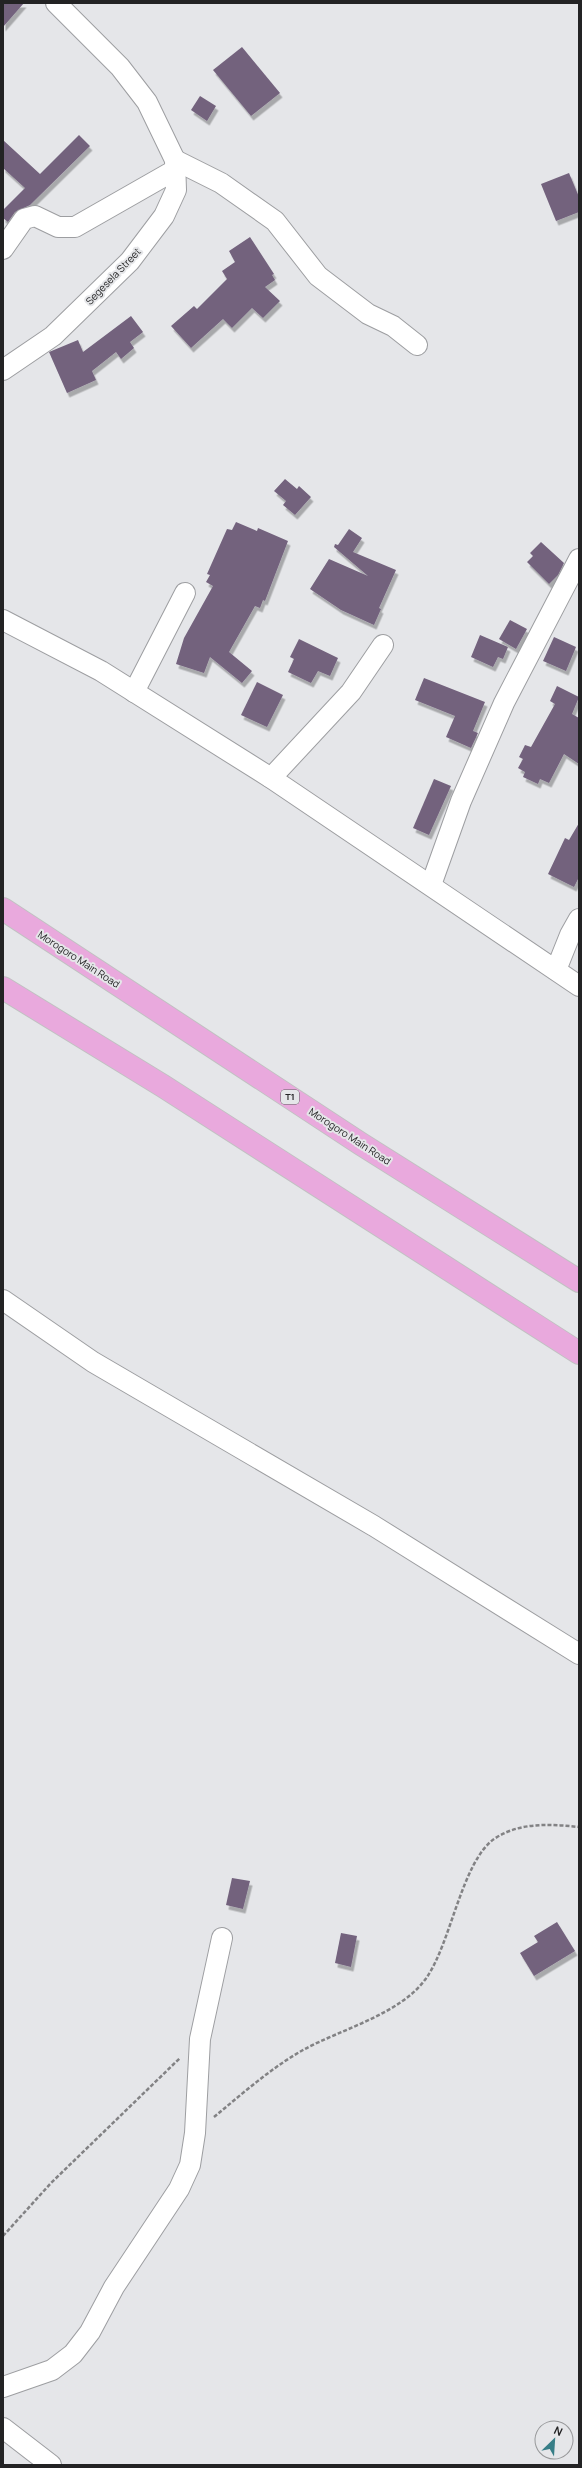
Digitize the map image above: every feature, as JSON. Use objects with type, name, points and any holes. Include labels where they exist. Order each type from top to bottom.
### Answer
[{"type":"highway","name":"Morogoro Main Road","points":[[3,909],[361,1144],[579,1281]]},
{"type":"highway","points":[[3,988],[163,1086],[579,1353]]},
{"type":"street","name":"Segesela Street","points":[[3,370],[53,336],[130,261],[164,216],[176,190],[175,165],[147,102],[120,67],[56,3]]},
{"type":"street","points":[[3,249],[24,219],[35,216],[58,227],[75,227],[175,165],[221,183],[275,221],[318,276],[368,314],[393,326],[418,345]]},
{"type":"street","points":[[431,885],[461,801],[504,703],[579,559]]},
{"type":"street","points":[[134,692],[185,593]]},
{"type":"street","points":[[3,620],[101,671],[271,778],[579,986]]},
{"type":"street","points":[[271,778],[351,692],[383,645]]},
{"type":"street","points":[[556,970],[570,935],[579,920]]},
{"type":"street","points":[[3,1300],[93,1362],[374,1526],[579,1654]]},
{"type":"street","points":[[3,2387],[52,2370],[73,2354],[90,2332],[114,2287],[179,2189],[190,2165],[195,2133],[200,2039],[222,1938]]},
{"type":"street","points":[[3,2428],[51,2465]]},
{"type":"path","points":[[195,2133],[261,2079],[303,2050],[391,2008],[426,1978],[437,1962],[469,1876],[481,1851],[494,1839],[533,1825],[579,1826]]},
{"type":"path","points":[[3,2236],[51,2183],[200,2039]]},
{"type":"building","points":[[3,3],[24,3],[3,27]]},
{"type":"building","points":[[242,47],[280,93],[251,116],[213,70]]},
{"type":"building","points":[[200,96],[216,106],[207,121],[191,110]]},
{"type":"building","points":[[79,135],[90,146],[30,205],[15,212],[8,222],[3,218],[3,210],[25,188],[3,168],[3,140],[40,174]]},
{"type":"building","points":[[569,173],[579,197],[579,212],[556,221],[541,184]]},
{"type":"building","points":[[250,237],[274,274],[272,275],[275,280],[265,287],[280,301],[263,318],[252,308],[232,328],[223,319],[191,348],[171,326],[194,306],[197,309],[227,279],[222,271],[235,262],[229,251]]},
{"type":"building","points":[[131,316],[143,332],[130,342],[134,348],[121,359],[116,352],[92,371],[96,380],[67,393],[49,352],[78,340],[83,352]]},
{"type":"building","points":[[285,479],[297,489],[299,486],[311,497],[295,515],[283,505],[286,501],[274,491]]},
{"type":"building","points":[[236,522],[257,531],[258,528],[288,541],[265,601],[263,600],[260,608],[255,606],[229,652],[252,671],[242,683],[210,657],[204,673],[176,664],[184,638],[213,586],[206,582],[210,575],[207,574],[227,529],[232,530]]},
{"type":"building","points":[[349,529],[362,538],[353,552],[396,570],[379,608],[381,609],[374,625],[341,610],[310,589],[329,559],[368,576],[334,547],[335,544],[338,545]]},
{"type":"building","points":[[541,542],[564,563],[558,575],[549,584],[527,562],[533,556],[530,553]]},
{"type":"building","points":[[510,620],[527,629],[516,649],[499,639]]},
{"type":"building","points":[[480,635],[508,647],[503,659],[498,657],[493,667],[471,657]]},
{"type":"building","points":[[554,637],[576,647],[566,671],[543,661]]},
{"type":"building","points":[[299,639],[338,658],[330,676],[318,671],[311,683],[288,672],[294,659],[290,657]]},
{"type":"building","points":[[424,678],[485,702],[473,731],[478,733],[471,748],[446,737],[455,716],[415,700]]},
{"type":"building","points":[[257,682],[283,695],[267,727],[241,715]]},
{"type":"building","points":[[557,686],[579,697],[572,714],[579,718],[579,764],[564,754],[549,783],[540,779],[538,784],[523,777],[525,772],[518,768],[523,759],[519,757],[525,745],[531,747],[555,704],[550,701]]},
{"type":"building","points":[[434,779],[451,786],[429,835],[413,828]]},
{"type":"building","points":[[579,823],[579,877],[574,887],[548,874],[565,838],[569,840]]},
{"type":"building","points":[[232,1878],[250,1881],[243,1909],[226,1905]]},
{"type":"building","points":[[557,1922],[575,1951],[534,1976],[520,1953],[538,1942],[534,1936]]},
{"type":"building","points":[[341,1933],[357,1936],[351,1967],[335,1963]]}]
